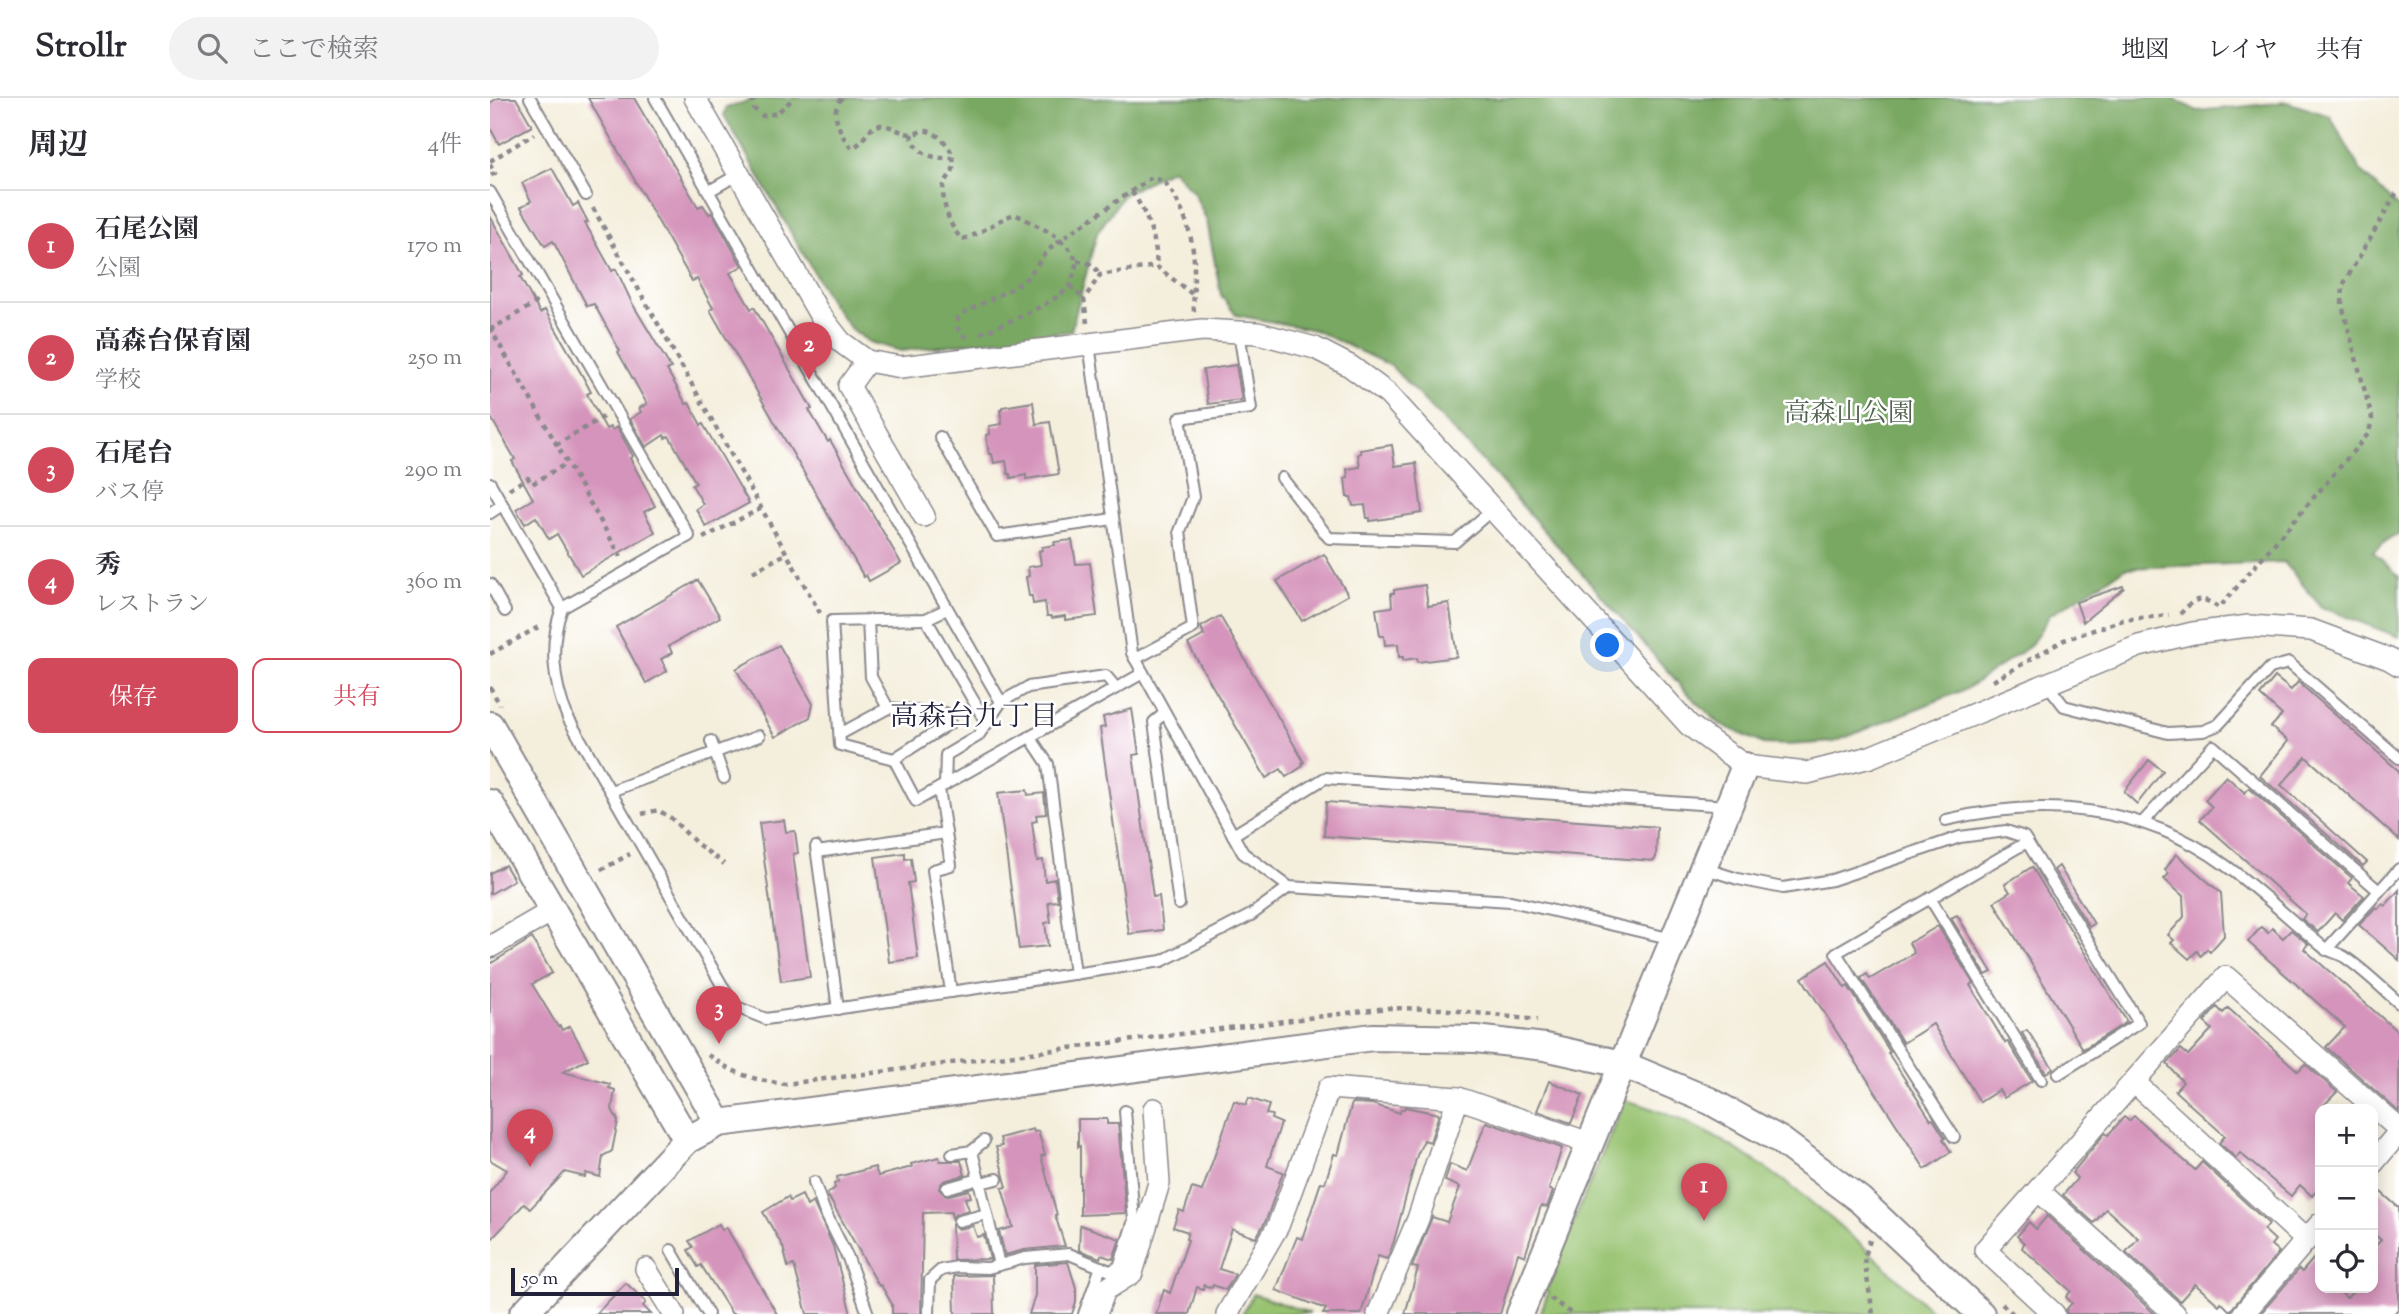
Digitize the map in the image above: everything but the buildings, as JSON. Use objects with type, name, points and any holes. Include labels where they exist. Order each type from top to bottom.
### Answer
[{"type":"street","points":[[695,98],[820,315],[841,342],[867,360],[901,367],[1195,331],[1258,333],[1315,348],[1350,366],[1388,394],[1689,725],[1745,766],[1807,773],[1870,757],[2139,646],[2178,636],[2249,626],[2311,630],[2399,665]]},
{"type":"street","points":[[867,360],[849,386],[925,516]]},
{"type":"street","points":[[490,725],[719,1123]]},
{"type":"street","points":[[1520,1314],[1745,766]]},
{"type":"street","points":[[490,803],[687,1140]]},
{"type":"street","points":[[490,947],[552,911]]},
{"type":"street","points":[[2054,1314],[1985,1250],[2226,977],[2399,1131],[2378,1157]]},
{"type":"street","points":[[523,1314],[687,1140],[719,1123],[1373,1037],[1476,1039],[1545,1047],[1622,1063],[1710,1101],[1780,1140],[1860,1200],[1981,1314]]},
{"type":"street","points":[[2134,1082],[2306,1240]]},
{"type":"street","points":[[1227,1314],[1278,1226],[1329,1088],[1458,1098],[1589,1143]]},
{"type":"street","points":[[1378,1314],[1418,1219],[1458,1098]]},
{"type":"street","points":[[1096,1314],[1105,1290],[1132,1273],[1159,1183],[1154,1109]]},
{"type":"street","points":[[2038,1190],[2175,1314]]},
{"type":"street","points":[[2243,1314],[2315,1230]]},
{"type":"street","points":[[646,1269],[674,1314]]},
{"type":"lane","points":[[530,98],[586,195]]},
{"type":"lane","points":[[655,98],[1001,702]]},
{"type":"lane","points":[[709,191],[739,174]]},
{"type":"lane","points":[[490,192],[689,536],[562,608],[557,621],[556,679],[568,718],[734,1006],[766,1020],[1162,961],[1251,915],[1289,887]]},
{"type":"lane","points":[[1135,659],[1193,628],[1180,531],[1193,497],[1180,418],[1251,408],[1239,332]]},
{"type":"lane","points":[[1089,344],[1132,653],[1243,853],[1289,887],[1511,901],[1674,939]]},
{"type":"lane","points":[[856,449],[878,436]]},
{"type":"lane","points":[[940,437],[997,536],[1114,519]]},
{"type":"lane","points":[[1282,478],[1329,538],[1455,541],[1493,509]]},
{"type":"lane","points":[[490,483],[562,608]]},
{"type":"lane","points":[[490,513],[500,500]]},
{"type":"lane","points":[[490,584],[505,611]]},
{"type":"lane","points":[[840,734],[888,708],[945,713],[950,723],[894,759],[840,745],[832,621],[926,619],[947,609]]},
{"type":"lane","points":[[926,619],[987,724]]},
{"type":"lane","points":[[868,621],[871,677],[888,708]]},
{"type":"lane","points":[[2046,684],[2064,706],[2168,733],[2203,731],[2218,725],[2270,668],[2289,663],[2399,758]]},
{"type":"lane","points":[[894,759],[916,801],[1143,673]]},
{"type":"lane","points":[[951,992],[933,870],[951,865],[942,787],[946,755],[978,736],[1001,702],[1028,687],[1107,676],[1116,688]]},
{"type":"lane","points":[[1165,713],[1154,722],[1179,904]]},
{"type":"lane","points":[[2203,731],[2213,746],[2379,891]]},
{"type":"lane","points":[[611,791],[758,736]]},
{"type":"lane","points":[[1030,737],[1048,764],[1075,974]]},
{"type":"lane","points":[[711,741],[724,778]]},
{"type":"lane","points":[[2143,822],[2213,746]]},
{"type":"lane","points":[[1233,835],[1325,778],[1728,806]]},
{"type":"lane","points":[[1946,820],[1982,811],[2025,808],[2091,810],[2167,830],[2224,863],[2326,950],[2345,957],[2399,1003]]},
{"type":"lane","points":[[1703,869],[1738,880],[1783,888],[1832,880],[1960,837],[2006,831],[2024,837],[2139,1023],[2058,1074]]},
{"type":"lane","points":[[838,1009],[817,850],[946,833]]},
{"type":"lane","points":[[1954,1138],[1836,953],[2027,842]]},
{"type":"lane","points":[[2326,950],[2399,869]]},
{"type":"lane","points":[[1930,898],[2040,1080]]},
{"type":"lane","points":[[929,1314],[930,1280],[941,1270],[957,1267],[988,1268],[1025,1258],[1069,1254],[1110,1271],[1119,1267],[1134,1220],[1125,1111]]},
{"type":"lane","points":[[952,1154],[972,1151],[984,1141]]},
{"type":"lane","points":[[972,1151],[999,1265]]},
{"type":"lane","points":[[947,1188],[997,1179]]},
{"type":"lane","points":[[814,1182],[824,1210],[848,1258],[868,1314]]},
{"type":"lane","points":[[958,1220],[987,1213]]},
{"type":"lane","points":[[671,1250],[708,1314]]},
{"type":"lane","points":[[1084,1314],[1101,1267]]},
{"type":"path","points":[[752,98],[754,109],[764,116],[777,113],[794,98]]},
{"type":"path","points":[[841,98],[835,111],[836,118],[847,145],[852,148],[858,146],[872,128],[881,125],[911,134],[924,131],[936,134],[944,140],[953,158],[953,167],[943,190],[950,220],[957,235],[963,239],[1015,214],[1033,225],[1047,229],[1062,239],[1071,248],[1077,261],[1070,286],[1046,303],[990,330],[970,337],[962,335],[957,329],[957,318],[1015,287],[1028,277],[1047,251],[1062,239],[1132,192],[1142,181],[1152,177],[1164,182],[1177,202],[1189,233],[1195,265],[1192,295],[1195,331]]},
{"type":"path","points":[[490,176],[495,173],[490,163],[546,127]]},
{"type":"path","points":[[911,134],[919,152],[937,159],[953,158]]},
{"type":"path","points":[[2178,636],[2176,619],[2191,602],[2199,598],[2219,608],[2369,433],[2371,418],[2342,305],[2343,285],[2397,191]]},
{"type":"path","points":[[1132,192],[1150,226],[1156,266],[1192,295]]},
{"type":"path","points":[[586,195],[820,613],[832,621]]},
{"type":"path","points":[[1077,261],[1095,267],[1100,275]]},
{"type":"path","points":[[1089,344],[1084,299],[1100,275],[1156,266]]},
{"type":"path","points":[[1070,286],[1084,299]]},
{"type":"path","points":[[550,295],[490,329],[628,570]]},
{"type":"path","points":[[556,445],[616,410]]},
{"type":"path","points":[[500,500],[528,478],[532,484],[567,463]]},
{"type":"path","points":[[753,572],[787,553]]},
{"type":"path","points":[[1992,682],[2064,640],[2123,620],[2180,614]]},
{"type":"path","points":[[490,654],[546,623],[557,621]]},
{"type":"path","points":[[638,815],[658,810],[724,864]]},
{"type":"path","points":[[596,872],[643,847]]},
{"type":"path","points":[[1873,1314],[1864,1259],[1878,1217]]},
{"type":"green space","name":"高森山公園","points":[[757,98],[2173,98],[2197,111],[2287,102],[2330,116],[2361,171],[2399,208],[2399,535],[2391,537],[2373,552],[2399,576],[2399,637],[2321,607],[2284,562],[2126,568],[2050,615],[2030,646],[1966,689],[1834,742],[1763,744],[1720,724],[1687,693],[1489,468],[1391,366],[1315,330],[1236,315],[1221,295],[1207,221],[1194,193],[1172,169],[1124,194],[1097,233],[1071,331],[901,351],[869,342],[851,329],[831,303],[724,115],[726,108]]},
{"type":"green space","points":[[1625,1100],[1670,1115],[1712,1135],[1753,1160],[1830,1218],[1935,1314],[1540,1314],[1548,1293],[1545,1289]]},
{"type":"green space","points":[[1253,1294],[1310,1313],[1242,1314]]},
{"type":"place","name":"高森台保育園","points":[[809,380]]},
{"type":"place","name":"石尾台","points":[[719,1044]]},
{"type":"place","name":"秀","points":[[530,1167]]},
{"type":"place","name":"石尾公園","points":[[1704,1221]]},
{"type":"district","name":"高森台九丁目","points":[[974,715]]}]
